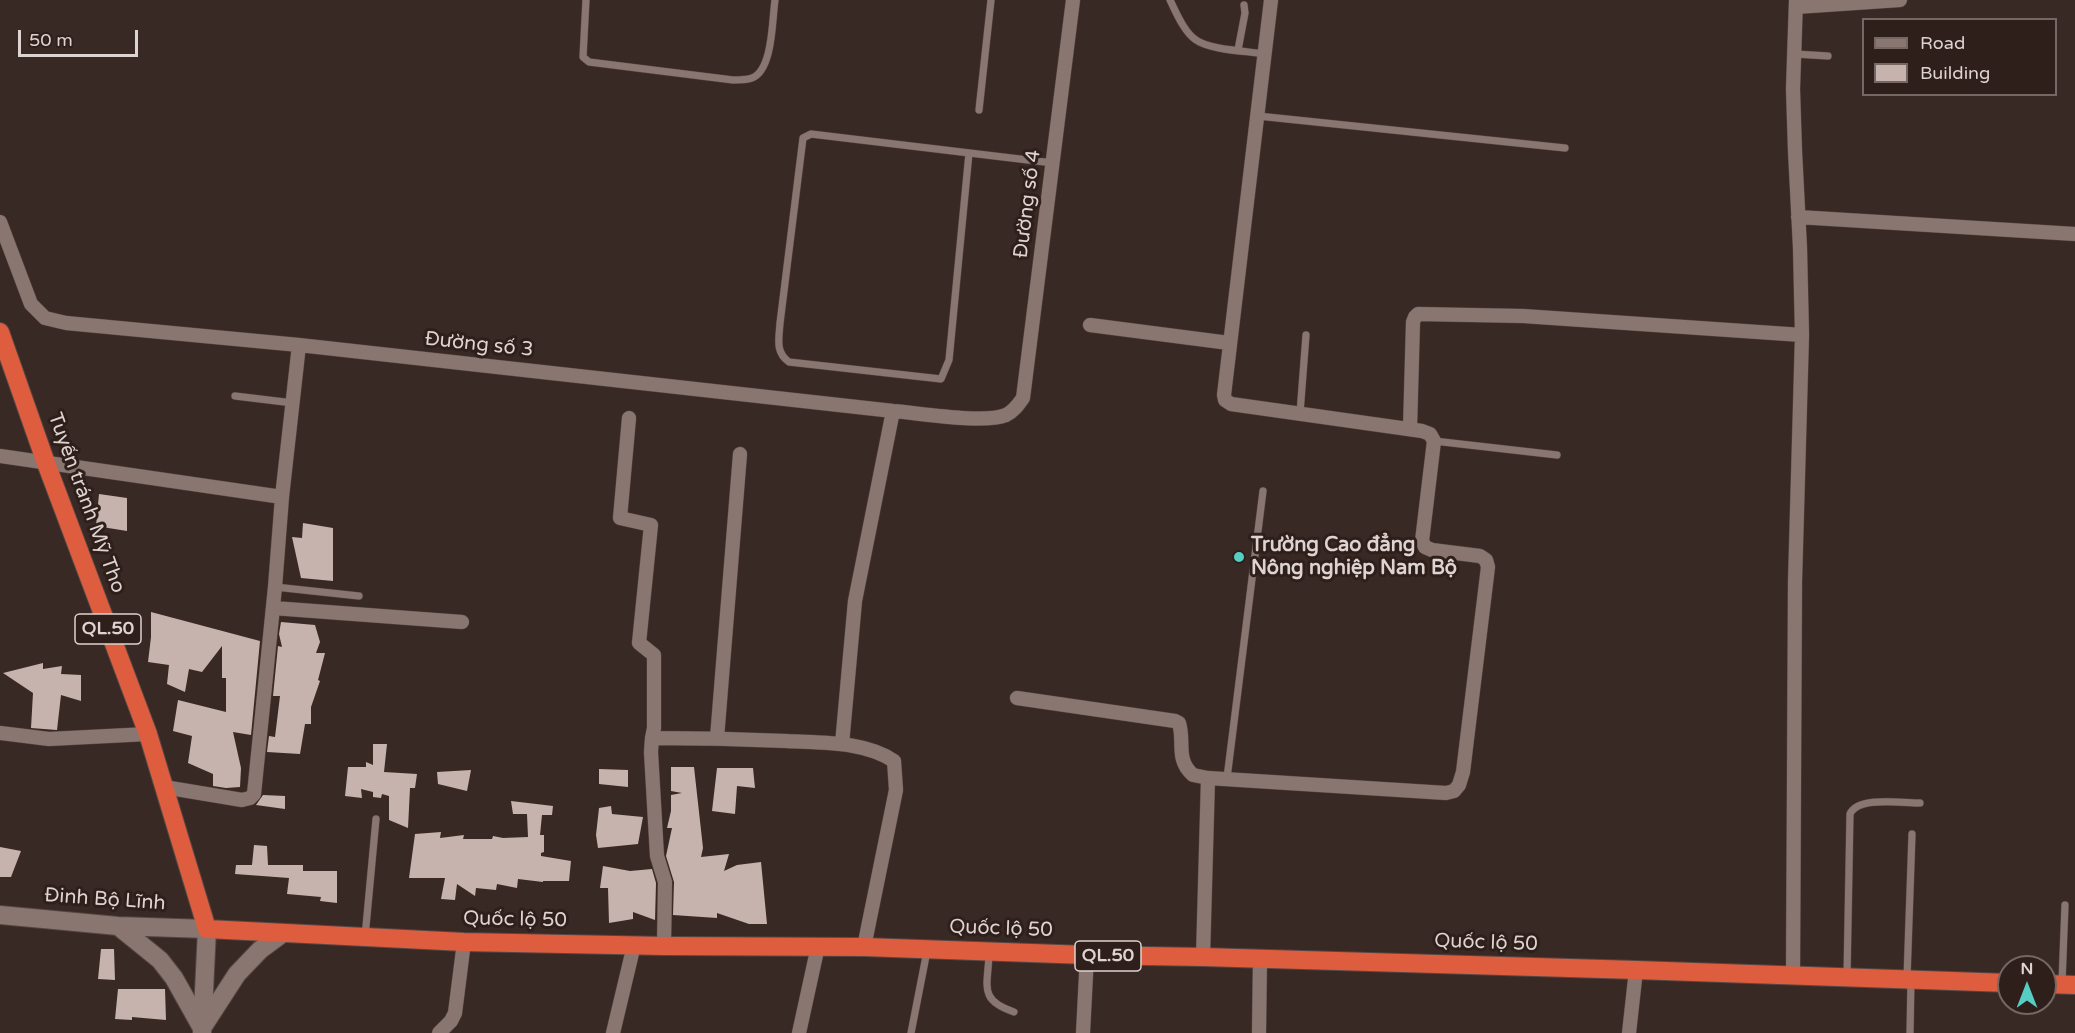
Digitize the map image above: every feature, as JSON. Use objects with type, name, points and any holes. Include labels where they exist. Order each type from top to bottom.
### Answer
[{"type":"highway","name":"Tuyến tránh Mỹ Tho","points":[[0,332],[46,463],[148,734],[207,929]]},
{"type":"highway","name":"Quốc lộ 50","points":[[207,929],[464,942],[864,947],[1997,983]]},
{"type":"main road","name":"Đinh Bộ Lĩnh","points":[[0,915],[118,926],[207,929]]},
{"type":"main road","points":[[118,926],[160,960],[174,978],[202,1031]]},
{"type":"main road","points":[[202,1031],[207,929]]},
{"type":"main road","points":[[202,1031],[237,974],[260,950],[283,933]]},
{"type":"street","name":"Đường số 4","points":[[1014,410],[1023,398],[1073,0]]},
{"type":"street","points":[[1017,698],[1175,721],[1179,723],[1181,729],[1180,749],[1188,771],[1193,775],[1208,778],[1446,793],[1454,791],[1459,785],[1463,772],[1488,567],[1486,560],[1480,556],[1431,550],[1425,547],[1422,541],[1434,441],[1430,434],[1410,429],[1231,404],[1225,400],[1223,389],[1271,0]]},
{"type":"street","points":[[1793,976],[1795,582],[1802,335],[1794,151],[1797,54],[1802,5],[1900,0]]},
{"type":"street","points":[[1798,217],[2075,234]]},
{"type":"street","name":"Đường số 3","points":[[0,222],[31,304],[45,318],[66,323],[299,345],[893,411],[987,419],[1005,416],[1014,410]]},
{"type":"street","points":[[1410,429],[1413,322],[1418,314],[1523,316],[1802,335]]},
{"type":"street","points":[[1090,325],[1229,344]]},
{"type":"street","points":[[164,788],[242,800],[254,794],[299,345]]},
{"type":"street","points":[[842,744],[855,601],[893,411]]},
{"type":"street","points":[[629,418],[620,518],[651,525],[639,643],[654,655],[654,728],[651,752],[657,856],[665,882],[664,946]]},
{"type":"street","points":[[717,738],[740,454]]},
{"type":"street","points":[[0,456],[282,497]]},
{"type":"street","points":[[273,608],[462,622]]},
{"type":"street","points":[[0,733],[49,739],[148,734]]},
{"type":"street","points":[[652,738],[717,738],[842,744],[871,750],[894,760],[896,790],[864,947]]},
{"type":"street","points":[[1203,957],[1208,778]]},
{"type":"street","points":[[439,1033],[451,1021],[455,1013],[464,942]]},
{"type":"street","points":[[613,1033],[634,945]]},
{"type":"street","points":[[800,1033],[818,946]]},
{"type":"street","points":[[1083,1033],[1087,955]]},
{"type":"street","points":[[1259,1033],[1260,958]]},
{"type":"street","points":[[1629,1033],[1636,970]]},
{"type":"lane","points":[[586,0],[583,50],[584,57],[589,62],[733,80],[751,79],[761,73],[767,61],[775,0]]},
{"type":"lane","points":[[979,110],[991,0]]},
{"type":"lane","points":[[1170,0],[1197,41],[1265,54]]},
{"type":"lane","points":[[1238,50],[1245,13],[1244,5]]},
{"type":"lane","points":[[1797,54],[1828,56]]},
{"type":"lane","points":[[1258,116],[1565,148]]},
{"type":"lane","points":[[969,153],[949,360],[941,379],[789,363],[782,357],[778,348],[780,323],[803,138],[811,134],[1053,163]]},
{"type":"lane","points":[[1300,413],[1306,334]]},
{"type":"lane","points":[[235,396],[293,403]]},
{"type":"lane","points":[[1434,441],[1557,455]]},
{"type":"lane","points":[[1227,778],[1263,491]]},
{"type":"lane","points":[[275,587],[359,596]]},
{"type":"lane","points":[[1847,978],[1850,814],[1858,805],[1869,803],[1920,803]]},
{"type":"lane","points":[[365,937],[376,819]]},
{"type":"lane","points":[[1910,1033],[1912,834]]},
{"type":"lane","points":[[2061,985],[2065,905]]},
{"type":"lane","points":[[911,1033],[927,949]]},
{"type":"lane","points":[[989,951],[987,993],[990,999],[999,1006],[1014,1012]]},
{"type":"building","points":[[99,494],[127,498],[127,531],[96,526]]},
{"type":"building","points":[[303,523],[333,528],[333,581],[301,578],[292,537],[302,538]]},
{"type":"building","points":[[151,612],[260,641],[251,735],[233,732],[241,768],[240,787],[213,786],[213,774],[188,763],[192,736],[173,731],[178,700],[226,712],[226,678],[222,678],[222,646],[202,672],[189,669],[185,692],[167,684],[169,665],[148,662]]},
{"type":"building","points":[[281,622],[315,625],[320,642],[316,653],[325,653],[318,680],[320,681],[311,707],[311,724],[305,724],[300,754],[267,752],[269,736],[275,737],[280,696],[273,696],[278,646],[282,647],[279,634]]},
{"type":"building","points":[[43,663],[43,669],[62,666],[61,674],[81,675],[81,701],[61,695],[57,730],[31,728],[33,693],[3,673]]},
{"type":"building","points":[[373,744],[387,744],[384,772],[417,774],[415,788],[410,788],[408,828],[389,820],[389,796],[382,794],[381,798],[373,797],[373,792],[361,789],[362,798],[345,796],[348,767],[366,767],[366,762],[373,765]]},
{"type":"building","points":[[671,767],[694,767],[703,848],[701,857],[729,854],[724,871],[737,865],[761,862],[767,924],[749,924],[717,913],[717,918],[673,915],[674,882],[666,856],[672,828],[667,828],[671,811],[671,795],[682,793],[671,791]]},
{"type":"building","points":[[717,768],[753,768],[755,788],[737,786],[735,814],[712,811]]},
{"type":"building","points":[[599,769],[628,770],[628,787],[599,784]]},
{"type":"building","points":[[471,770],[467,791],[438,784],[437,772]]},
{"type":"building","points":[[263,795],[285,796],[285,809],[256,805]]},
{"type":"building","points":[[511,801],[553,806],[552,815],[542,815],[540,835],[544,835],[544,852],[541,856],[571,861],[569,881],[543,882],[518,879],[517,888],[497,884],[496,890],[476,888],[475,896],[457,884],[455,900],[441,899],[445,878],[409,878],[415,834],[441,832],[440,838],[464,835],[463,839],[492,839],[493,836],[528,837],[527,814],[513,814]]},
{"type":"building","points":[[611,806],[612,814],[643,817],[638,844],[598,848],[596,835],[599,808]]},
{"type":"building","points":[[254,845],[267,846],[268,865],[303,865],[303,871],[337,871],[337,903],[320,901],[321,897],[287,894],[289,878],[235,874],[236,865],[252,865]]},
{"type":"building","points":[[0,847],[21,851],[11,877],[0,877]]},
{"type":"building","points":[[603,866],[630,871],[652,869],[656,883],[655,920],[633,912],[633,919],[609,923],[608,888],[600,888]]},
{"type":"building","points":[[101,949],[114,949],[115,980],[98,979]]},
{"type":"building","points":[[118,989],[165,989],[166,1020],[132,1017],[132,1020],[115,1019]]},
{"type":"place","name":"Trường Cao đẳng Nông nghiệp Nam Bộ","points":[[1239,557]]}]
